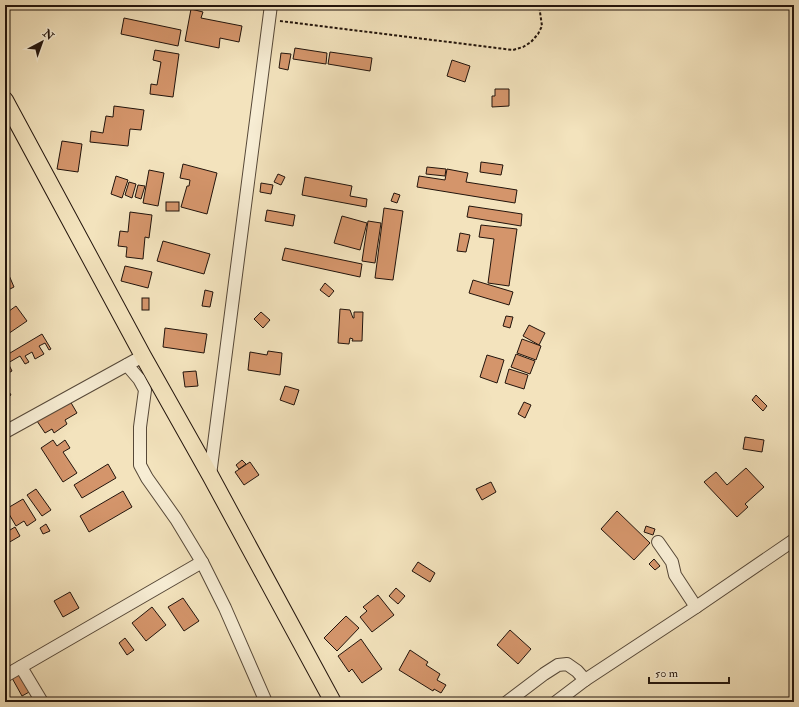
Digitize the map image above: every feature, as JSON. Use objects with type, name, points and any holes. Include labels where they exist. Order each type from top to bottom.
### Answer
[{"type":"main road","points":[[5,100],[143,356],[210,475],[333,702]]},
{"type":"street","points":[[210,475],[271,5]]},
{"type":"street","points":[[5,432],[143,356]]},
{"type":"street","points":[[127,365],[139,379],[145,390],[140,427],[140,464],[147,478],[176,519],[202,562],[225,608],[266,702]]},
{"type":"street","points":[[556,702],[585,680],[794,540]]},
{"type":"street","points":[[658,542],[672,562],[675,575],[696,607]]},
{"type":"street","points":[[5,676],[202,562]]},
{"type":"street","points":[[507,702],[558,665],[567,664],[577,671],[585,680]]},
{"type":"street","points":[[21,667],[42,702]]},
{"type":"path","points":[[269,20],[513,50],[523,47],[531,42],[538,34],[542,26],[539,5]]},
{"type":"building","points":[[191,9],[203,12],[201,18],[242,26],[239,42],[220,38],[219,48],[185,41]]},
{"type":"building","points":[[124,18],[181,30],[178,46],[121,34]]},
{"type":"building","points":[[295,48],[327,53],[326,64],[293,59]]},
{"type":"building","points":[[155,50],[179,54],[173,97],[150,94],[151,84],[157,85],[161,62],[153,60]]},
{"type":"building","points":[[330,52],[372,58],[370,71],[328,64]]},
{"type":"building","points":[[281,53],[291,54],[288,70],[279,68]]},
{"type":"building","points":[[452,60],[470,66],[465,82],[447,76]]},
{"type":"building","points":[[495,89],[509,89],[509,106],[492,107],[492,96],[495,96]]},
{"type":"building","points":[[114,106],[144,110],[141,130],[130,129],[128,146],[90,142],[91,131],[103,133],[106,116],[113,117]]},
{"type":"building","points":[[62,141],[82,144],[78,172],[57,169]]},
{"type":"building","points":[[481,162],[503,165],[501,175],[480,172]]},
{"type":"building","points":[[183,164],[217,173],[207,214],[181,207],[190,180],[180,178]]},
{"type":"building","points":[[427,167],[446,169],[445,176],[426,174]]},
{"type":"building","points":[[447,169],[468,173],[466,182],[517,190],[515,203],[417,187],[419,176],[445,180]]},
{"type":"building","points":[[149,170],[164,173],[158,206],[143,203]]},
{"type":"building","points":[[278,174],[285,177],[281,185],[274,182]]},
{"type":"building","points":[[116,176],[128,180],[122,198],[111,194]]},
{"type":"building","points":[[305,177],[352,186],[350,196],[367,199],[366,207],[302,195]]},
{"type":"building","points":[[129,182],[136,184],[132,198],[125,195]]},
{"type":"building","points":[[261,183],[273,185],[271,194],[260,192]]},
{"type":"building","points":[[138,185],[145,186],[141,199],[135,197]]},
{"type":"building","points":[[394,193],[400,195],[397,203],[391,201]]},
{"type":"building","points":[[166,202],[179,202],[179,211],[166,211]]},
{"type":"building","points":[[469,206],[522,214],[521,226],[467,217]]},
{"type":"building","points":[[384,208],[403,211],[393,280],[375,278]]},
{"type":"building","points":[[267,210],[295,215],[293,226],[265,221]]},
{"type":"building","points":[[130,212],[152,215],[149,238],[145,237],[143,259],[126,257],[127,247],[118,246],[120,231],[128,232]]},
{"type":"building","points":[[342,216],[367,223],[360,250],[334,243]]},
{"type":"building","points":[[368,221],[381,223],[375,263],[362,261]]},
{"type":"building","points":[[481,225],[517,229],[509,286],[488,283],[494,239],[479,237]]},
{"type":"building","points":[[460,233],[470,235],[466,252],[457,251]]},
{"type":"building","points":[[163,241],[210,254],[204,274],[157,261]]},
{"type":"building","points":[[285,248],[362,264],[360,277],[282,260]]},
{"type":"building","points":[[125,266],[152,272],[148,288],[121,281]]},
{"type":"building","points":[[8,273],[14,287],[6,291],[5,275]]},
{"type":"building","points":[[473,280],[513,292],[509,305],[469,293]]},
{"type":"building","points":[[325,283],[334,291],[329,297],[320,290]]},
{"type":"building","points":[[205,290],[213,292],[210,307],[202,306]]},
{"type":"building","points":[[142,298],[149,298],[149,310],[142,310]]},
{"type":"building","points":[[16,306],[27,321],[5,336],[5,314]]},
{"type":"building","points":[[340,309],[350,310],[353,318],[354,312],[363,312],[362,341],[352,341],[353,339],[350,338],[349,344],[338,343]]},
{"type":"building","points":[[261,312],[270,320],[263,328],[254,319]]},
{"type":"building","points":[[506,316],[513,317],[510,328],[503,326]]},
{"type":"building","points":[[529,325],[545,333],[539,345],[523,336]]},
{"type":"building","points":[[165,328],[207,334],[204,353],[163,347]]},
{"type":"building","points":[[42,334],[51,349],[49,350],[45,343],[39,346],[44,354],[35,359],[32,352],[25,356],[29,362],[25,364],[20,356],[8,363],[12,371],[5,375],[5,356]]},
{"type":"building","points":[[522,339],[541,346],[536,360],[517,353]]},
{"type":"building","points":[[268,351],[282,353],[280,375],[248,370],[250,352],[267,355]]},
{"type":"building","points":[[516,354],[535,361],[530,374],[511,367]]},
{"type":"building","points":[[487,355],[504,360],[497,383],[480,377]]},
{"type":"building","points":[[509,369],[528,375],[524,389],[505,383]]},
{"type":"building","points":[[196,371],[198,386],[185,387],[183,372]]},
{"type":"building","points":[[5,385],[11,395],[5,399]]},
{"type":"building","points":[[285,386],[299,390],[294,405],[280,400]]},
{"type":"building","points":[[756,395],[767,406],[763,411],[752,400]]},
{"type":"building","points":[[70,401],[77,413],[65,420],[67,424],[54,433],[52,429],[45,433],[37,421]]},
{"type":"building","points":[[524,402],[531,405],[525,418],[518,414]]},
{"type":"building","points":[[745,437],[764,440],[762,452],[743,449]]},
{"type":"building","points":[[53,440],[57,446],[65,440],[70,448],[63,452],[77,473],[63,482],[41,448]]},
{"type":"building","points":[[242,460],[246,464],[239,469],[236,465]]},
{"type":"building","points":[[250,462],[259,475],[244,485],[235,472]]},
{"type":"building","points":[[108,464],[116,478],[82,498],[74,485]]},
{"type":"building","points":[[746,468],[764,487],[745,504],[748,507],[737,517],[704,482],[716,472],[727,485]]},
{"type":"building","points":[[491,482],[496,492],[482,500],[476,489]]},
{"type":"building","points":[[36,489],[51,510],[42,516],[27,495]]},
{"type":"building","points":[[123,491],[132,507],[89,532],[80,516]]},
{"type":"building","points":[[23,499],[36,520],[27,526],[24,521],[16,526],[6,509]]},
{"type":"building","points":[[617,511],[650,543],[634,560],[601,529]]},
{"type":"building","points":[[46,524],[50,531],[43,534],[40,528]]},
{"type":"building","points":[[646,526],[655,529],[653,535],[644,532]]},
{"type":"building","points":[[15,527],[20,536],[8,543],[5,538],[5,533]]},
{"type":"building","points":[[654,559],[660,566],[655,570],[649,564]]},
{"type":"building","points":[[418,562],[435,573],[430,582],[412,571]]},
{"type":"building","points":[[396,588],[405,596],[398,604],[389,596]]},
{"type":"building","points":[[70,592],[79,608],[63,617],[54,601]]},
{"type":"building","points":[[378,595],[394,615],[372,632],[360,617],[367,611],[363,607]]},
{"type":"building","points":[[183,598],[199,621],[184,631],[168,607]]},
{"type":"building","points":[[152,607],[166,625],[146,641],[132,623]]},
{"type":"building","points":[[346,616],[359,628],[337,651],[324,638]]},
{"type":"building","points":[[510,630],[531,649],[518,664],[497,645]]},
{"type":"building","points":[[125,638],[134,650],[127,655],[119,643]]},
{"type":"building","points":[[361,639],[382,669],[362,683],[352,669],[349,672],[338,656]]},
{"type":"building","points":[[410,650],[428,662],[426,665],[440,674],[437,680],[446,685],[441,693],[434,689],[433,691],[399,670]]},
{"type":"building","points":[[21,673],[31,691],[22,696],[12,678]]}]
